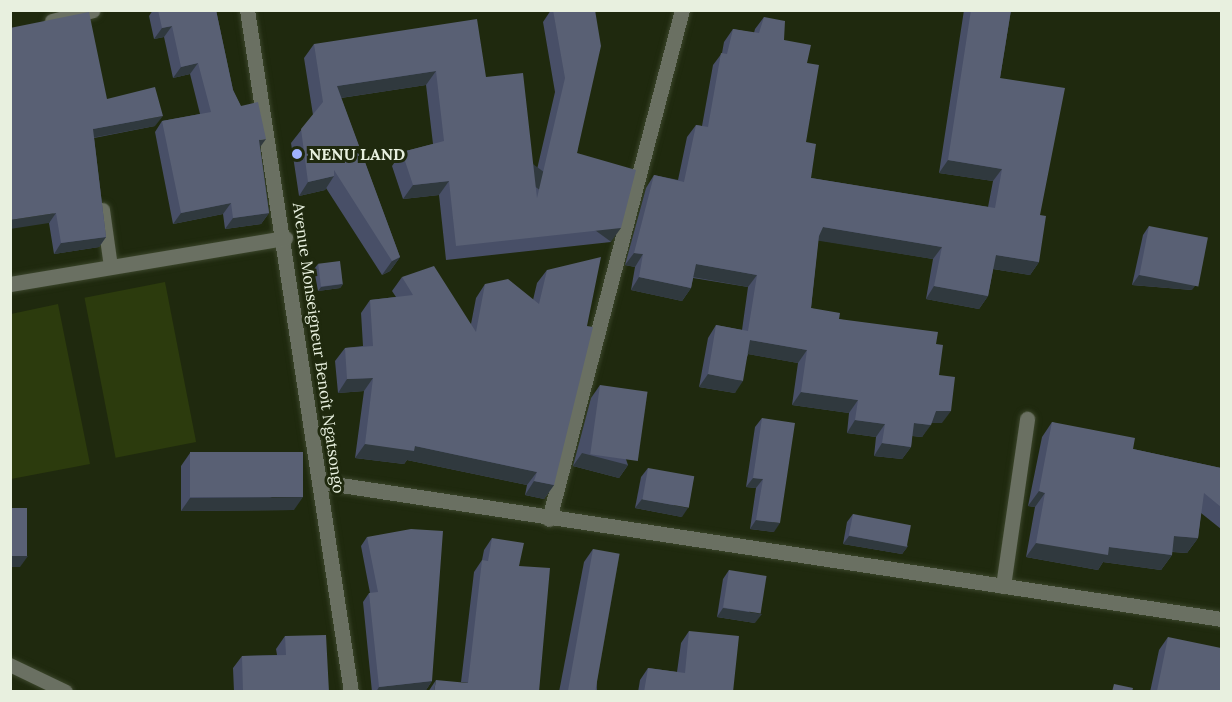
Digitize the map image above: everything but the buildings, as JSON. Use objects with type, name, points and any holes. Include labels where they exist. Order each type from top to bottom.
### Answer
[{"type":"street","points":[[35,25],[93,10]]},
{"type":"street","name":"Avenue Monseigneur Benoît Ngatsongo","points":[[247,10],[285,238],[351,692]]},
{"type":"street","points":[[549,519],[682,10]]},
{"type":"street","points":[[10,284],[285,238]]},
{"type":"street","points":[[1003,586],[1027,419]]},
{"type":"street","points":[[321,482],[549,519],[1221,619]]},
{"type":"lane","points":[[100,196],[111,267]]},
{"type":"lane","points":[[10,665],[66,692]]},
{"type":"green space","points":[[165,282],[196,442],[116,458],[85,298]]},
{"type":"green space","points":[[58,304],[90,464],[11,479],[11,314]]},
{"type":"place","name":"NENU LAND","points":[[297,154]]}]
